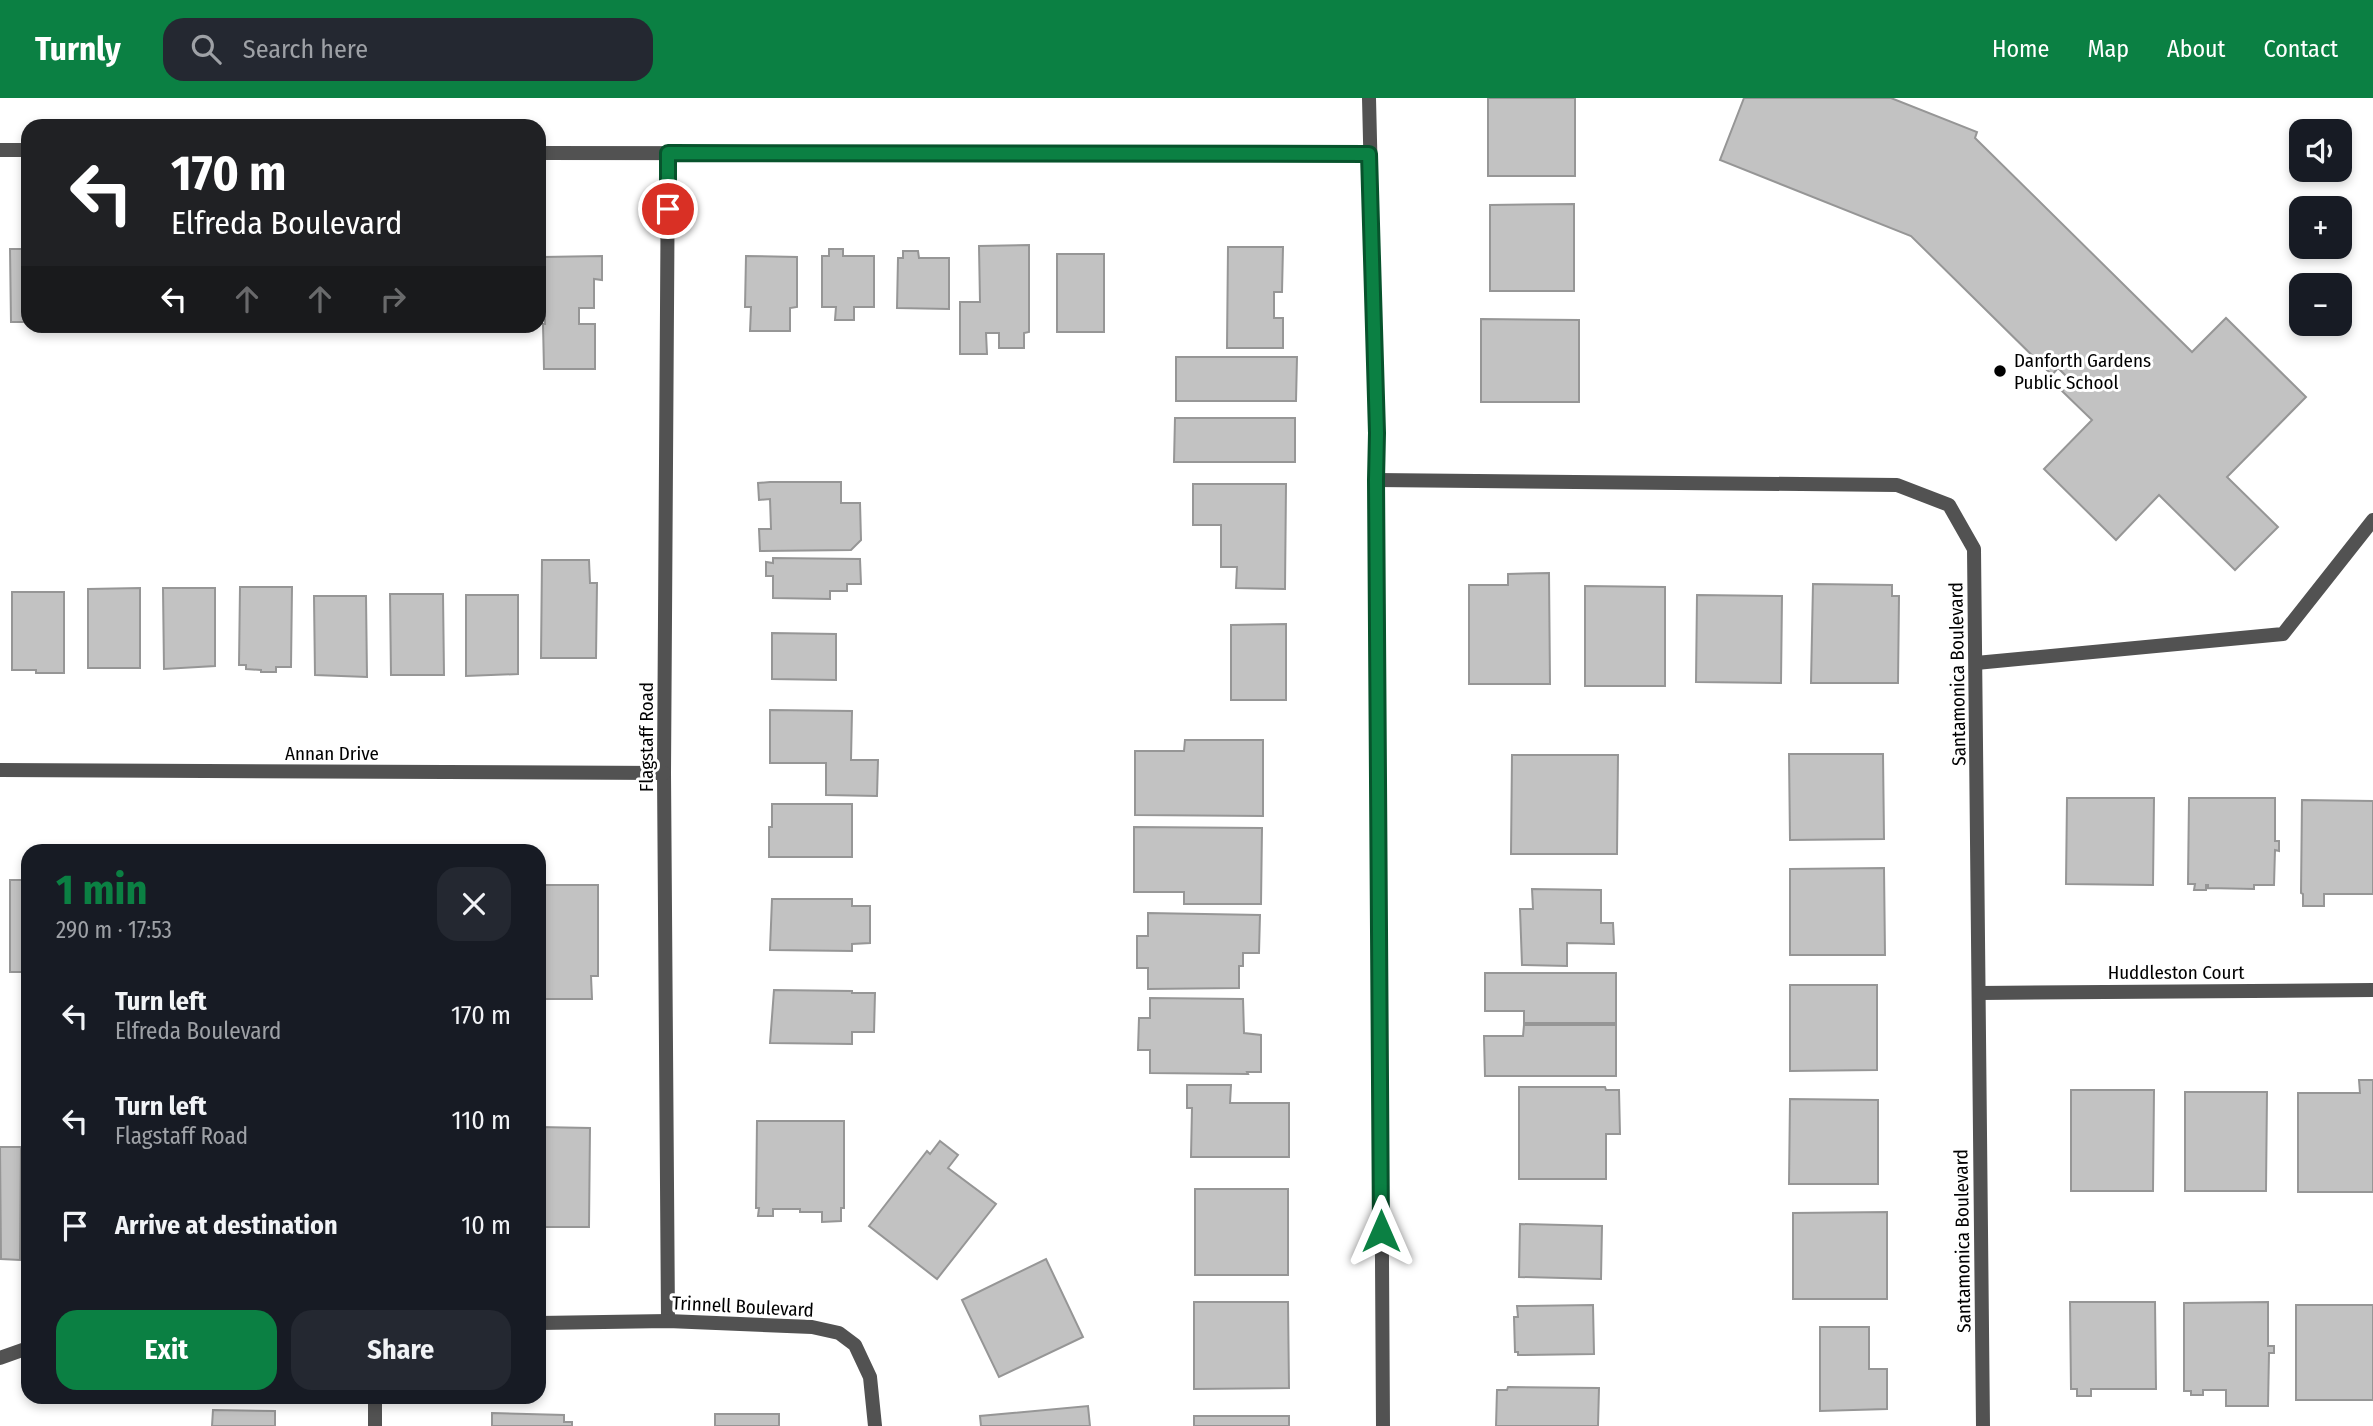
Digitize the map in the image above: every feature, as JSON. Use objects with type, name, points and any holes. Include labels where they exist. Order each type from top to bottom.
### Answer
[{"type":"street","points":[[1369,98],[1377,433],[1383,1426]]},
{"type":"street","points":[[0,150],[21,150]]},
{"type":"street","points":[[546,153],[1369,154]]},
{"type":"street","name":"Flagstaff Road","points":[[668,153],[664,773],[668,1321]]},
{"type":"street","name":"Santamonica Boulevard","points":[[1376,480],[1897,485],[1949,505],[1974,549],[1983,1426]]},
{"type":"street","points":[[1976,663],[2283,634],[2373,520]]},
{"type":"street","name":"Annan Drive","points":[[0,770],[664,773]]},
{"type":"street","name":"Huddleston Court","points":[[1979,993],[2373,990]]},
{"type":"street","name":"Trinnell Boulevard","points":[[546,1323],[668,1321],[812,1327],[839,1333],[855,1345],[870,1377],[875,1426]]},
{"type":"street","points":[[0,1358],[21,1350]]},
{"type":"street","points":[[375,1404],[375,1426]]},
{"type":"building","points":[[1488,98],[1575,98],[1575,176],[1488,176]]},
{"type":"building","points":[[1744,98],[1891,98],[1977,132],[1975,138],[2192,352],[2226,318],[2306,397],[2227,477],[2278,527],[2235,570],[2159,495],[2116,540],[2044,469],[2092,420],[2062,391],[2072,382],[2058,368],[2052,375],[1911,236],[1720,160]]},
{"type":"building","points":[[1574,204],[1574,291],[1490,291],[1490,205]]},
{"type":"building","points":[[1029,245],[1029,332],[1024,333],[1024,348],[999,348],[999,333],[986,333],[987,354],[960,354],[960,302],[980,302],[979,246]]},
{"type":"building","points":[[1228,247],[1283,247],[1282,292],[1274,292],[1274,318],[1283,318],[1283,348],[1227,348]]},
{"type":"building","points":[[10,249],[21,249],[21,322],[11,322]]},
{"type":"building","points":[[829,249],[843,249],[843,256],[874,256],[874,307],[854,307],[854,320],[835,320],[836,307],[822,307],[822,256],[829,256]]},
{"type":"building","points":[[903,251],[918,251],[919,258],[949,258],[949,309],[897,308],[898,258],[903,258]]},
{"type":"building","points":[[1057,254],[1104,254],[1104,332],[1057,332]]},
{"type":"building","points":[[602,256],[602,280],[594,279],[594,308],[579,308],[579,324],[595,324],[595,369],[544,369],[546,257]]},
{"type":"building","points":[[746,256],[797,257],[797,307],[790,308],[790,331],[750,331],[751,307],[745,307]]},
{"type":"building","points":[[1481,319],[1579,320],[1579,402],[1481,402]]},
{"type":"building","points":[[1176,357],[1297,357],[1296,401],[1176,401]]},
{"type":"building","points":[[1175,418],[1295,418],[1295,462],[1174,462]]},
{"type":"building","points":[[841,482],[841,503],[860,503],[861,540],[851,550],[760,551],[759,529],[771,529],[770,499],[759,500],[758,483]]},
{"type":"building","points":[[1193,484],[1286,484],[1285,589],[1236,588],[1237,567],[1221,567],[1221,525],[1193,525]]},
{"type":"building","points":[[773,558],[860,559],[861,584],[847,584],[847,591],[830,591],[830,599],[773,598],[773,576],[766,576],[766,562],[773,563]]},
{"type":"building","points":[[542,560],[589,560],[590,583],[597,583],[596,658],[541,658]]},
{"type":"building","points":[[1549,573],[1550,684],[1469,684],[1469,585],[1508,585],[1508,574]]},
{"type":"building","points":[[1813,584],[1892,585],[1892,596],[1899,596],[1898,683],[1811,683]]},
{"type":"building","points":[[1585,586],[1665,587],[1665,686],[1585,686]]},
{"type":"building","points":[[240,587],[292,587],[291,667],[276,667],[276,672],[261,672],[246,669],[246,665],[239,665]]},
{"type":"building","points":[[140,588],[140,668],[88,668],[88,589]]},
{"type":"building","points":[[163,588],[215,588],[215,666],[164,669]]},
{"type":"building","points":[[12,592],[64,592],[64,673],[12,670]]},
{"type":"building","points":[[390,594],[443,594],[444,675],[391,675]]},
{"type":"building","points":[[466,595],[518,595],[518,674],[466,676]]},
{"type":"building","points":[[1697,595],[1782,596],[1781,683],[1696,682]]},
{"type":"building","points":[[314,596],[366,596],[367,677],[315,675]]},
{"type":"building","points":[[1286,624],[1286,700],[1231,700],[1231,625]]},
{"type":"building","points":[[772,633],[836,634],[836,680],[772,679]]},
{"type":"building","points":[[770,710],[852,711],[851,760],[878,760],[877,796],[826,795],[826,763],[770,763]]},
{"type":"building","points":[[1185,740],[1263,740],[1263,816],[1135,815],[1135,751],[1184,751]]},
{"type":"building","points":[[1789,754],[1883,754],[1884,839],[1790,840]]},
{"type":"building","points":[[1512,755],[1618,755],[1617,854],[1511,854]]},
{"type":"building","points":[[2067,798],[2154,798],[2153,885],[2066,884]]},
{"type":"building","points":[[2189,798],[2275,798],[2275,841],[2279,841],[2279,851],[2275,850],[2274,885],[2254,885],[2254,889],[2208,888],[2206,885],[2206,890],[2194,890],[2195,884],[2188,884]]},
{"type":"building","points":[[2302,800],[2373,801],[2373,894],[2324,894],[2324,906],[2303,906]]},
{"type":"building","points":[[772,804],[852,804],[852,857],[769,857]]},
{"type":"building","points":[[1134,827],[1262,828],[1261,904],[1184,904],[1184,892],[1134,892]]},
{"type":"building","points":[[1884,868],[1885,955],[1790,955],[1790,869]]},
{"type":"building","points":[[10,880],[21,880],[21,972],[10,972]]},
{"type":"building","points":[[546,885],[598,885],[598,976],[591,976],[592,999],[546,999]]},
{"type":"building","points":[[1532,889],[1601,890],[1601,923],[1613,923],[1614,944],[1567,943],[1567,966],[1522,965],[1520,909],[1533,909]]},
{"type":"building","points":[[772,899],[852,899],[852,906],[870,906],[870,943],[852,944],[852,951],[770,950]]},
{"type":"building","points":[[1148,913],[1260,915],[1259,953],[1243,953],[1243,966],[1239,966],[1239,988],[1148,989],[1148,968],[1137,968],[1137,936],[1148,936]]},
{"type":"building","points":[[1485,973],[1616,973],[1616,1023],[1524,1023],[1524,1011],[1485,1011]]},
{"type":"building","points":[[1790,985],[1877,985],[1877,1070],[1790,1071]]},
{"type":"building","points":[[774,990],[875,993],[874,1032],[852,1032],[852,1044],[770,1043]]},
{"type":"building","points":[[1150,998],[1243,999],[1244,1033],[1261,1035],[1261,1072],[1150,1073],[1150,1050],[1138,1050],[1139,1018],[1150,1018]]},
{"type":"building","points":[[1524,1025],[1616,1025],[1616,1076],[1485,1076],[1484,1036],[1523,1036]]},
{"type":"building","points":[[2359,1080],[2373,1080],[2373,1192],[2298,1192],[2298,1093],[2360,1093]]},
{"type":"building","points":[[1187,1085],[1231,1085],[1230,1103],[1289,1103],[1289,1157],[1191,1157],[1192,1108],[1187,1108]]},
{"type":"building","points":[[1519,1087],[1605,1087],[1606,1090],[1619,1090],[1620,1134],[1606,1134],[1606,1179],[1519,1179]]},
{"type":"building","points":[[2071,1090],[2154,1090],[2153,1191],[2071,1191]]},
{"type":"building","points":[[2185,1092],[2267,1092],[2266,1191],[2185,1191]]},
{"type":"building","points":[[1790,1099],[1878,1100],[1878,1184],[1789,1184]]},
{"type":"building","points":[[757,1121],[844,1121],[844,1208],[841,1208],[841,1221],[822,1222],[822,1212],[800,1212],[800,1209],[773,1209],[773,1216],[758,1216]]},
{"type":"building","points":[[546,1127],[590,1128],[589,1227],[546,1227]]},
{"type":"building","points":[[940,1141],[958,1155],[948,1168],[996,1204],[937,1279],[869,1226],[927,1151],[930,1154]]},
{"type":"building","points":[[0,1147],[21,1147],[20,1260],[1,1259]]},
{"type":"building","points":[[1195,1189],[1288,1189],[1288,1275],[1195,1275]]},
{"type":"building","points":[[1887,1212],[1887,1299],[1793,1299],[1793,1213]]},
{"type":"building","points":[[1520,1224],[1602,1226],[1601,1279],[1519,1277]]},
{"type":"building","points":[[1046,1259],[1083,1337],[999,1377],[962,1300]]},
{"type":"building","points":[[1194,1302],[1288,1302],[1289,1388],[1194,1389]]},
{"type":"building","points":[[2070,1302],[2155,1302],[2156,1389],[2091,1389],[2091,1396],[2077,1396],[2077,1389],[2071,1389]]},
{"type":"building","points":[[2268,1302],[2268,1346],[2274,1346],[2274,1353],[2269,1353],[2268,1406],[2226,1406],[2226,1390],[2203,1390],[2203,1395],[2191,1395],[2191,1391],[2184,1391],[2184,1303]]},
{"type":"building","points":[[1593,1305],[1594,1354],[1518,1355],[1518,1352],[1515,1352],[1514,1317],[1518,1317],[1517,1306]]},
{"type":"building","points":[[2296,1305],[2373,1305],[2373,1400],[2296,1400]]},
{"type":"building","points":[[1820,1327],[1869,1327],[1869,1369],[1887,1369],[1887,1409],[1820,1411]]},
{"type":"building","points":[[1508,1387],[1599,1388],[1598,1426],[1496,1426],[1497,1390],[1507,1390]]},
{"type":"building","points":[[1088,1406],[1090,1426],[981,1426],[980,1416]]},
{"type":"building","points":[[213,1410],[275,1411],[275,1426],[212,1426]]},
{"type":"building","points":[[492,1413],[564,1415],[564,1422],[572,1422],[572,1426],[492,1426]]},
{"type":"building","points":[[715,1414],[779,1414],[779,1426],[715,1426]]},
{"type":"building","points":[[1194,1416],[1289,1416],[1289,1426],[1194,1426]]},
{"type":"place","name":"Danforth Gardens Public School","points":[[2000,371]]},
{"type":"route","points":[[668,209],[668,153],[1369,154],[1377,433],[1381,1231]]}]
